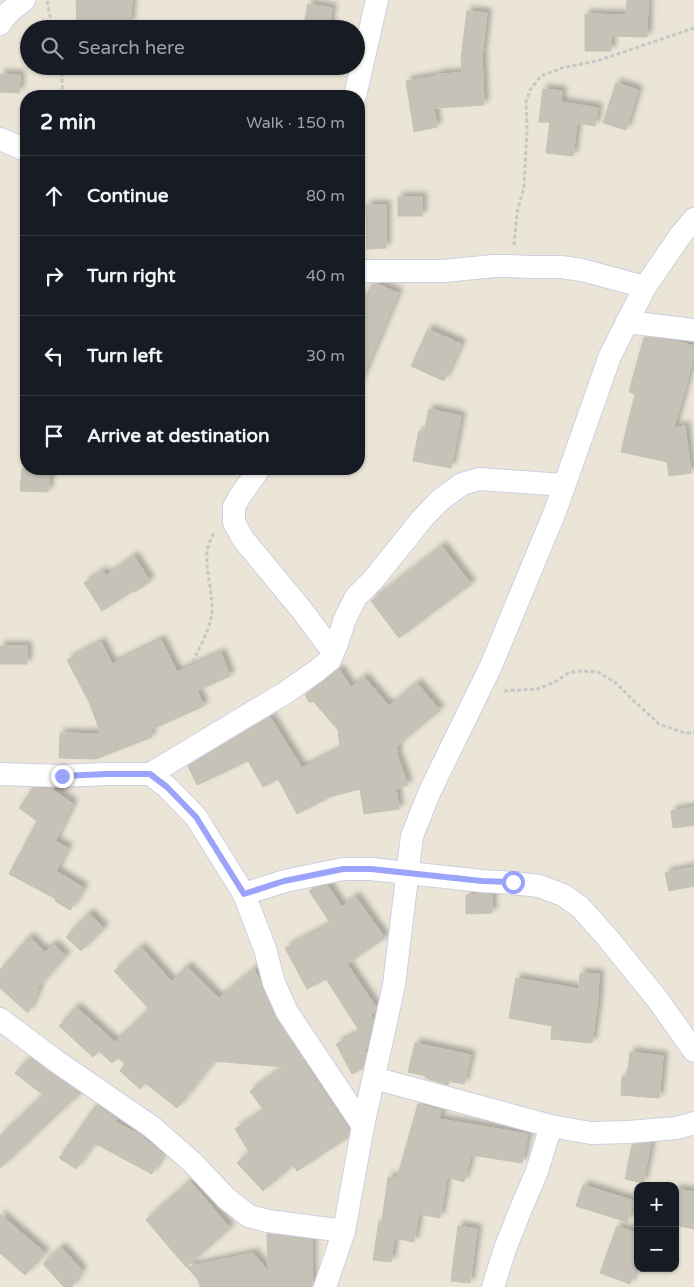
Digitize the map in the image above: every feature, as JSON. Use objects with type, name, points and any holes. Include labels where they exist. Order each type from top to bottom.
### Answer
[{"type":"street","points":[[0,24],[24,0]]},
{"type":"street","points":[[365,52],[377,0]]},
{"type":"street","points":[[356,90],[360,75]]},
{"type":"street","points":[[0,138],[20,147]]},
{"type":"street","points":[[325,1287],[344,1232],[363,1126],[394,985],[412,836],[430,791],[491,666],[556,509],[610,356],[645,287],[694,219]]},
{"type":"street","points":[[365,270],[444,271],[494,266],[561,267],[582,270],[645,287]]},
{"type":"street","points":[[627,322],[694,330]]},
{"type":"street","points":[[255,475],[234,507],[234,522],[243,539],[301,609],[333,652]]},
{"type":"street","points":[[0,774],[62,776],[150,774],[286,693],[330,660],[345,619],[356,598],[373,580],[422,519],[440,500],[462,484],[479,479],[564,485]]},
{"type":"street","points":[[150,774],[167,787],[196,817],[244,894],[265,949],[274,983],[287,1012],[363,1126]]},
{"type":"street","points":[[244,894],[284,881],[343,869],[371,869],[540,886],[563,895],[580,907],[658,1000],[694,1051]]},
{"type":"street","points":[[0,1019],[56,1061],[152,1127],[192,1162],[227,1198],[249,1216],[268,1221],[344,1232]]},
{"type":"street","points":[[374,1078],[551,1126],[591,1133],[620,1133],[677,1128],[694,1123]]},
{"type":"street","points":[[493,1287],[511,1234],[537,1171],[551,1126]]},
{"type":"path","points":[[47,0],[51,20]]},
{"type":"path","points":[[511,266],[517,213],[524,187],[527,129],[526,102],[530,90],[542,76],[562,68],[597,61],[694,28]]},
{"type":"path","points":[[62,75],[63,90]]},
{"type":"path","points":[[193,662],[211,617],[207,549],[215,531],[234,507]]},
{"type":"path","points":[[479,691],[512,691],[537,688],[555,682],[568,673],[580,671],[598,672],[616,683],[659,724],[685,733],[694,733]]},
{"type":"building","points":[[76,0],[132,0],[130,20],[77,20]]},
{"type":"building","points":[[627,0],[648,0],[647,37],[611,36],[611,51],[585,51],[585,14],[626,15]]},
{"type":"building","points":[[308,4],[332,8],[330,20],[305,20]]},
{"type":"building","points":[[467,11],[487,13],[482,56],[484,105],[434,108],[437,127],[414,132],[406,81],[437,76],[437,74],[462,73],[461,59]]},
{"type":"building","points":[[0,74],[20,75],[19,93],[0,92]]},
{"type":"building","points":[[616,83],[638,90],[626,130],[603,123]]},
{"type":"building","points":[[543,89],[562,91],[561,102],[598,108],[595,126],[577,123],[573,156],[546,153],[550,122],[539,122]]},
{"type":"building","points":[[398,197],[422,197],[422,216],[398,216]]},
{"type":"building","points":[[366,205],[386,205],[386,248],[367,249]]},
{"type":"building","points":[[372,284],[377,284],[398,293],[365,371],[365,298]]},
{"type":"building","points":[[428,329],[461,344],[444,381],[411,366]]},
{"type":"building","points":[[644,337],[675,341],[694,346],[694,355],[674,428],[685,426],[691,473],[669,476],[667,462],[621,452],[635,394],[629,392]]},
{"type":"building","points":[[429,409],[461,416],[451,468],[413,461],[419,431],[424,432]]},
{"type":"building","points":[[21,475],[50,475],[48,492],[20,491]]},
{"type":"building","points":[[442,546],[471,584],[399,638],[371,601]]},
{"type":"building","points":[[134,556],[150,581],[102,611],[84,583],[103,571],[106,576]]},
{"type":"building","points":[[161,640],[177,672],[221,653],[230,676],[197,691],[204,706],[150,730],[152,737],[96,759],[59,758],[60,733],[101,734],[89,702],[67,660],[101,642],[112,664]]},
{"type":"building","points":[[0,646],[27,646],[27,664],[0,664]]},
{"type":"building","points":[[339,669],[351,687],[364,677],[389,706],[417,683],[440,710],[396,747],[398,752],[396,752],[408,785],[396,789],[399,809],[364,814],[360,789],[332,796],[297,814],[278,779],[263,787],[248,761],[197,785],[188,766],[270,717],[302,768],[340,749],[338,730],[313,701],[310,703],[305,695]]},
{"type":"building","points":[[33,788],[52,789],[73,804],[55,841],[68,848],[56,871],[84,888],[70,910],[55,901],[56,899],[9,874],[37,821],[19,808]]},
{"type":"building","points":[[694,807],[694,825],[673,828],[671,811]]},
{"type":"building","points":[[694,867],[694,886],[669,891],[665,873]]},
{"type":"building","points":[[328,886],[342,907],[355,896],[385,938],[347,964],[376,1007],[371,1015],[373,1019],[366,1049],[364,1050],[366,1053],[362,1069],[352,1074],[336,1044],[360,1032],[326,979],[307,989],[285,948],[331,924],[309,891],[314,888]]},
{"type":"building","points":[[466,895],[492,895],[492,913],[466,914]]},
{"type":"building","points":[[89,913],[104,928],[81,951],[66,937]]},
{"type":"building","points":[[29,937],[45,952],[53,944],[66,956],[37,988],[39,989],[28,1013],[0,988],[0,970]]},
{"type":"building","points":[[141,947],[172,982],[187,966],[219,998],[254,969],[276,1019],[349,1129],[347,1138],[297,1171],[293,1165],[263,1191],[237,1163],[249,1152],[235,1129],[264,1111],[250,1091],[283,1067],[214,1061],[177,1108],[145,1083],[140,1089],[120,1071],[125,1064],[118,1058],[112,1063],[99,1051],[93,1057],[59,1026],[76,1007],[115,1042],[149,1009],[114,971]]},
{"type":"building","points":[[580,973],[599,974],[592,1043],[551,1039],[552,1026],[509,1018],[516,978],[579,989]]},
{"type":"building","points":[[415,1043],[471,1055],[464,1084],[449,1081],[448,1085],[425,1078],[426,1076],[408,1072]]},
{"type":"building","points":[[630,1052],[663,1056],[659,1098],[621,1095],[622,1076],[627,1077]]},
{"type":"building","points":[[30,1058],[80,1093],[0,1168],[0,1136],[43,1095],[15,1073]]},
{"type":"building","points":[[418,1104],[441,1110],[439,1119],[528,1134],[522,1163],[471,1155],[464,1182],[447,1177],[440,1218],[419,1214],[414,1242],[394,1238],[391,1262],[373,1260],[379,1221],[382,1221],[388,1177],[397,1178]]},
{"type":"building","points":[[96,1105],[117,1119],[115,1122],[139,1134],[163,1154],[152,1174],[94,1143],[76,1169],[59,1158]]},
{"type":"building","points":[[651,1143],[643,1182],[625,1179],[632,1145]]},
{"type":"building","points":[[190,1181],[230,1228],[186,1267],[146,1220]]},
{"type":"building","points":[[583,1185],[634,1201],[627,1222],[576,1206]]},
{"type":"building","points":[[679,1190],[694,1192],[694,1229],[679,1226]]},
{"type":"building","points":[[0,1214],[45,1253],[25,1275],[0,1253]]},
{"type":"building","points":[[458,1226],[477,1229],[470,1283],[451,1281]]},
{"type":"building","points":[[617,1226],[634,1232],[635,1272],[630,1284],[600,1273]]},
{"type":"building","points":[[267,1234],[312,1240],[312,1287],[200,1287],[198,1280],[187,1267],[253,1253],[268,1271]]},
{"type":"building","points":[[61,1247],[82,1270],[72,1287],[64,1287],[43,1264]]},
{"type":"route","points":[[62,776],[150,774],[167,787],[196,817],[244,894],[284,881],[343,869],[371,869],[482,881],[513,882]]}]
